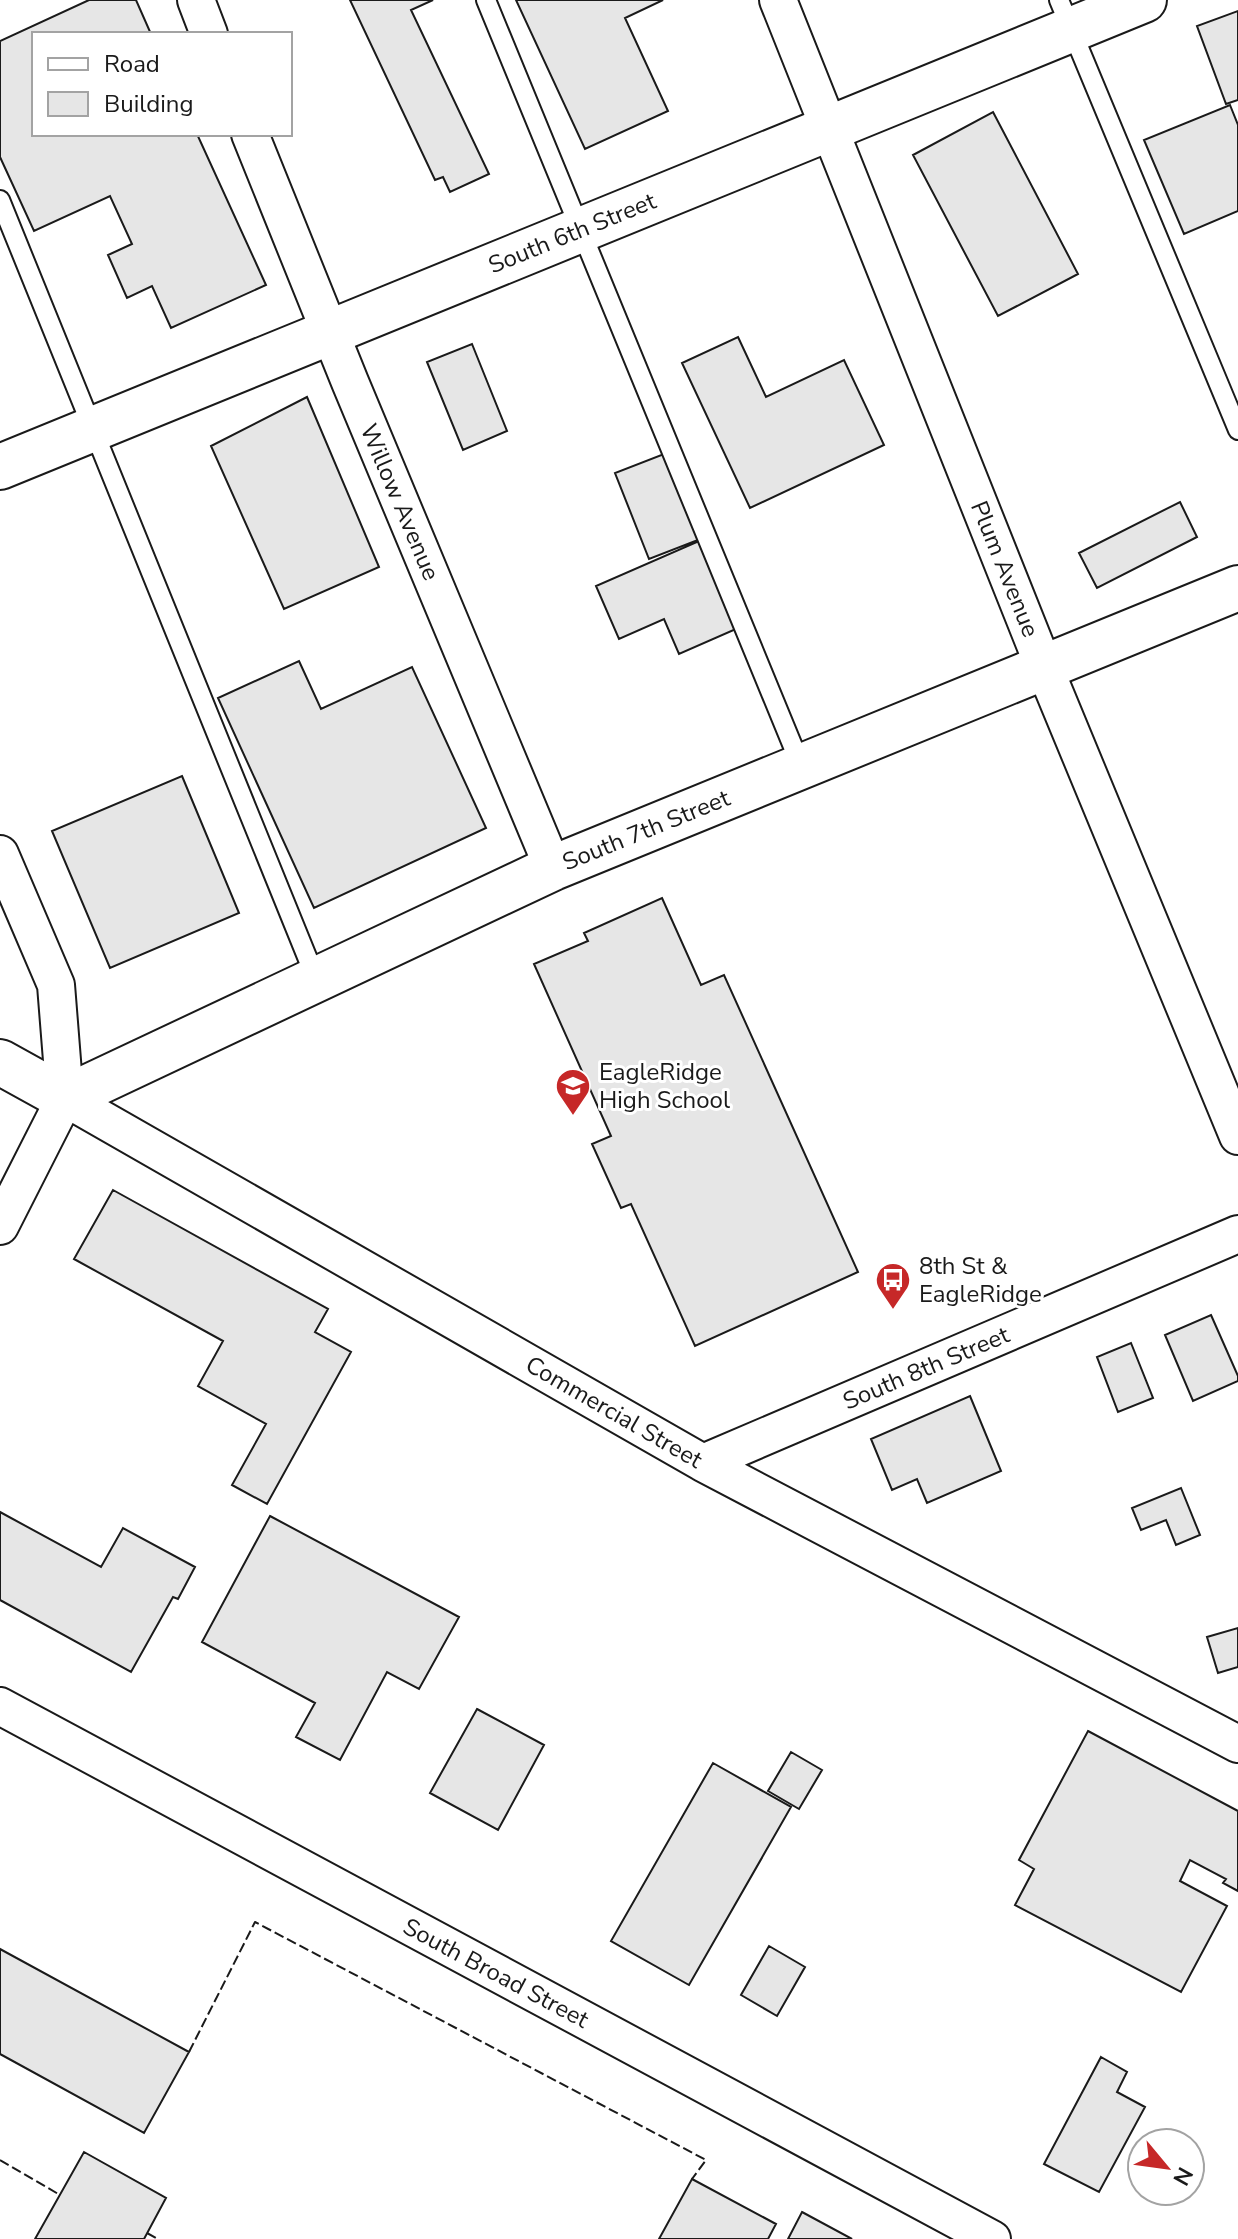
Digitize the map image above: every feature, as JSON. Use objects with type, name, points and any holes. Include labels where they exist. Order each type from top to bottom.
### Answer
[{"type":"street","points":[[196,0],[208,32]]},
{"type":"street","name":"Plum Avenue","points":[[778,0],[1044,667],[1238,1136]]},
{"type":"street","name":"South 6th Street","points":[[0,467],[830,127],[1066,15],[1144,0]]},
{"type":"street","name":"Willow Avenue","points":[[251,136],[553,868]]},
{"type":"street","name":"South 7th Street","points":[[65,1098],[553,868],[1238,588]]},
{"type":"street","points":[[0,854],[56,985],[65,1098],[0,1226]]},
{"type":"street","name":"Commercial Street","points":[[0,1062],[703,1463],[1238,1744]]},
{"type":"street","name":"South 8th Street","points":[[703,1463],[1238,1234]]},
{"type":"street","name":"South Broad Street","points":[[0,1706],[992,2239]]},
{"type":"lane","points":[[486,0],[801,766]]},
{"type":"lane","points":[[1066,15],[1238,430]]},
{"type":"lane","points":[[0,200],[316,979]]},
{"type":"building","points":[[89,0],[136,0],[150,32],[32,32],[32,136],[198,136],[266,285],[171,328],[152,286],[127,298],[108,255],[132,244],[110,196],[34,231],[0,157],[0,41]]},
{"type":"building","points":[[350,0],[433,0],[411,10],[489,174],[450,192],[443,177],[435,180]]},
{"type":"building","points":[[516,0],[663,0],[625,18],[668,111],[585,149]]},
{"type":"building","points":[[1238,11],[1238,100],[1226,104],[1197,26]]},
{"type":"building","points":[[1230,105],[1238,125],[1238,211],[1184,234],[1144,140]]},
{"type":"building","points":[[993,112],[1078,274],[998,316],[913,155]]},
{"type":"building","points":[[738,337],[766,397],[844,360],[884,445],[750,508],[682,363]]},
{"type":"building","points":[[472,344],[507,431],[463,450],[427,362]]},
{"type":"building","points":[[307,397],[379,567],[284,609],[211,446]]},
{"type":"building","points":[[664,454],[698,540],[649,559],[615,473]]},
{"type":"building","points":[[1180,502],[1197,537],[1097,588],[1079,553]]},
{"type":"building","points":[[699,541],[736,629],[679,654],[664,619],[619,639],[596,586]]},
{"type":"building","points":[[299,661],[321,709],[412,667],[486,828],[314,908],[218,698]]},
{"type":"building","points":[[182,776],[239,913],[110,968],[52,831]]},
{"type":"building","points":[[662,898],[701,985],[724,975],[858,1272],[695,1346],[631,1204],[621,1208],[592,1144],[611,1136],[534,964],[588,941],[584,933]]},
{"type":"building","points":[[113,1190],[328,1309],[315,1332],[351,1352],[267,1504],[232,1485],[266,1424],[198,1386],[223,1341],[74,1259]]},
{"type":"building","points":[[1211,1315],[1238,1381],[1193,1401],[1165,1335]]},
{"type":"building","points":[[1131,1343],[1153,1398],[1118,1412],[1097,1357]]},
{"type":"building","points":[[970,1396],[1001,1471],[927,1503],[917,1479],[892,1490],[871,1439]]},
{"type":"building","points":[[1181,1488],[1200,1535],[1176,1545],[1166,1520],[1141,1530],[1132,1508]]},
{"type":"building","points":[[0,1512],[101,1567],[123,1528],[195,1567],[178,1599],[173,1597],[131,1672],[0,1600]]},
{"type":"building","points":[[270,1516],[459,1617],[419,1689],[387,1672],[340,1760],[296,1737],[315,1703],[202,1642]]},
{"type":"building","points":[[1238,1628],[1238,1667],[1218,1673],[1207,1637]]},
{"type":"building","points":[[477,1709],[544,1745],[498,1830],[430,1793]]},
{"type":"building","points":[[1088,1731],[1238,1811],[1238,1891],[1223,1883],[1226,1879],[1190,1860],[1180,1881],[1227,1906],[1181,1992],[1015,1905],[1034,1869],[1019,1860]]},
{"type":"building","points":[[791,1752],[822,1770],[799,1809],[768,1791]]},
{"type":"building","points":[[713,1763],[791,1807],[689,1985],[611,1941]]},
{"type":"building","points":[[769,1946],[805,1967],[777,2016],[741,1995]]},
{"type":"building","points":[[0,1949],[189,2052],[144,2133],[0,2054]]},
{"type":"building","points":[[1101,2057],[1127,2072],[1117,2092],[1145,2107],[1134,2127],[1126,2127],[1126,2142],[1099,2192],[1044,2164]]},
{"type":"building","points":[[84,2152],[166,2198],[144,2239],[35,2239]]},
{"type":"building","points":[[692,2179],[776,2224],[768,2239],[659,2239]]},
{"type":"building","points":[[802,2212],[852,2239],[788,2239]]},
{"type":"fence","points":[[189,2052],[255,1922],[706,2160],[692,2179]]},
{"type":"fence","points":[[0,2160],[60,2195]]},
{"type":"fence","points":[[147,2233],[158,2239]]},
{"type":"place","name":"EagleRidge High School","points":[[573,1117]]},
{"type":"place","name":"8th St & EagleRidge","points":[[893,1311]]}]
